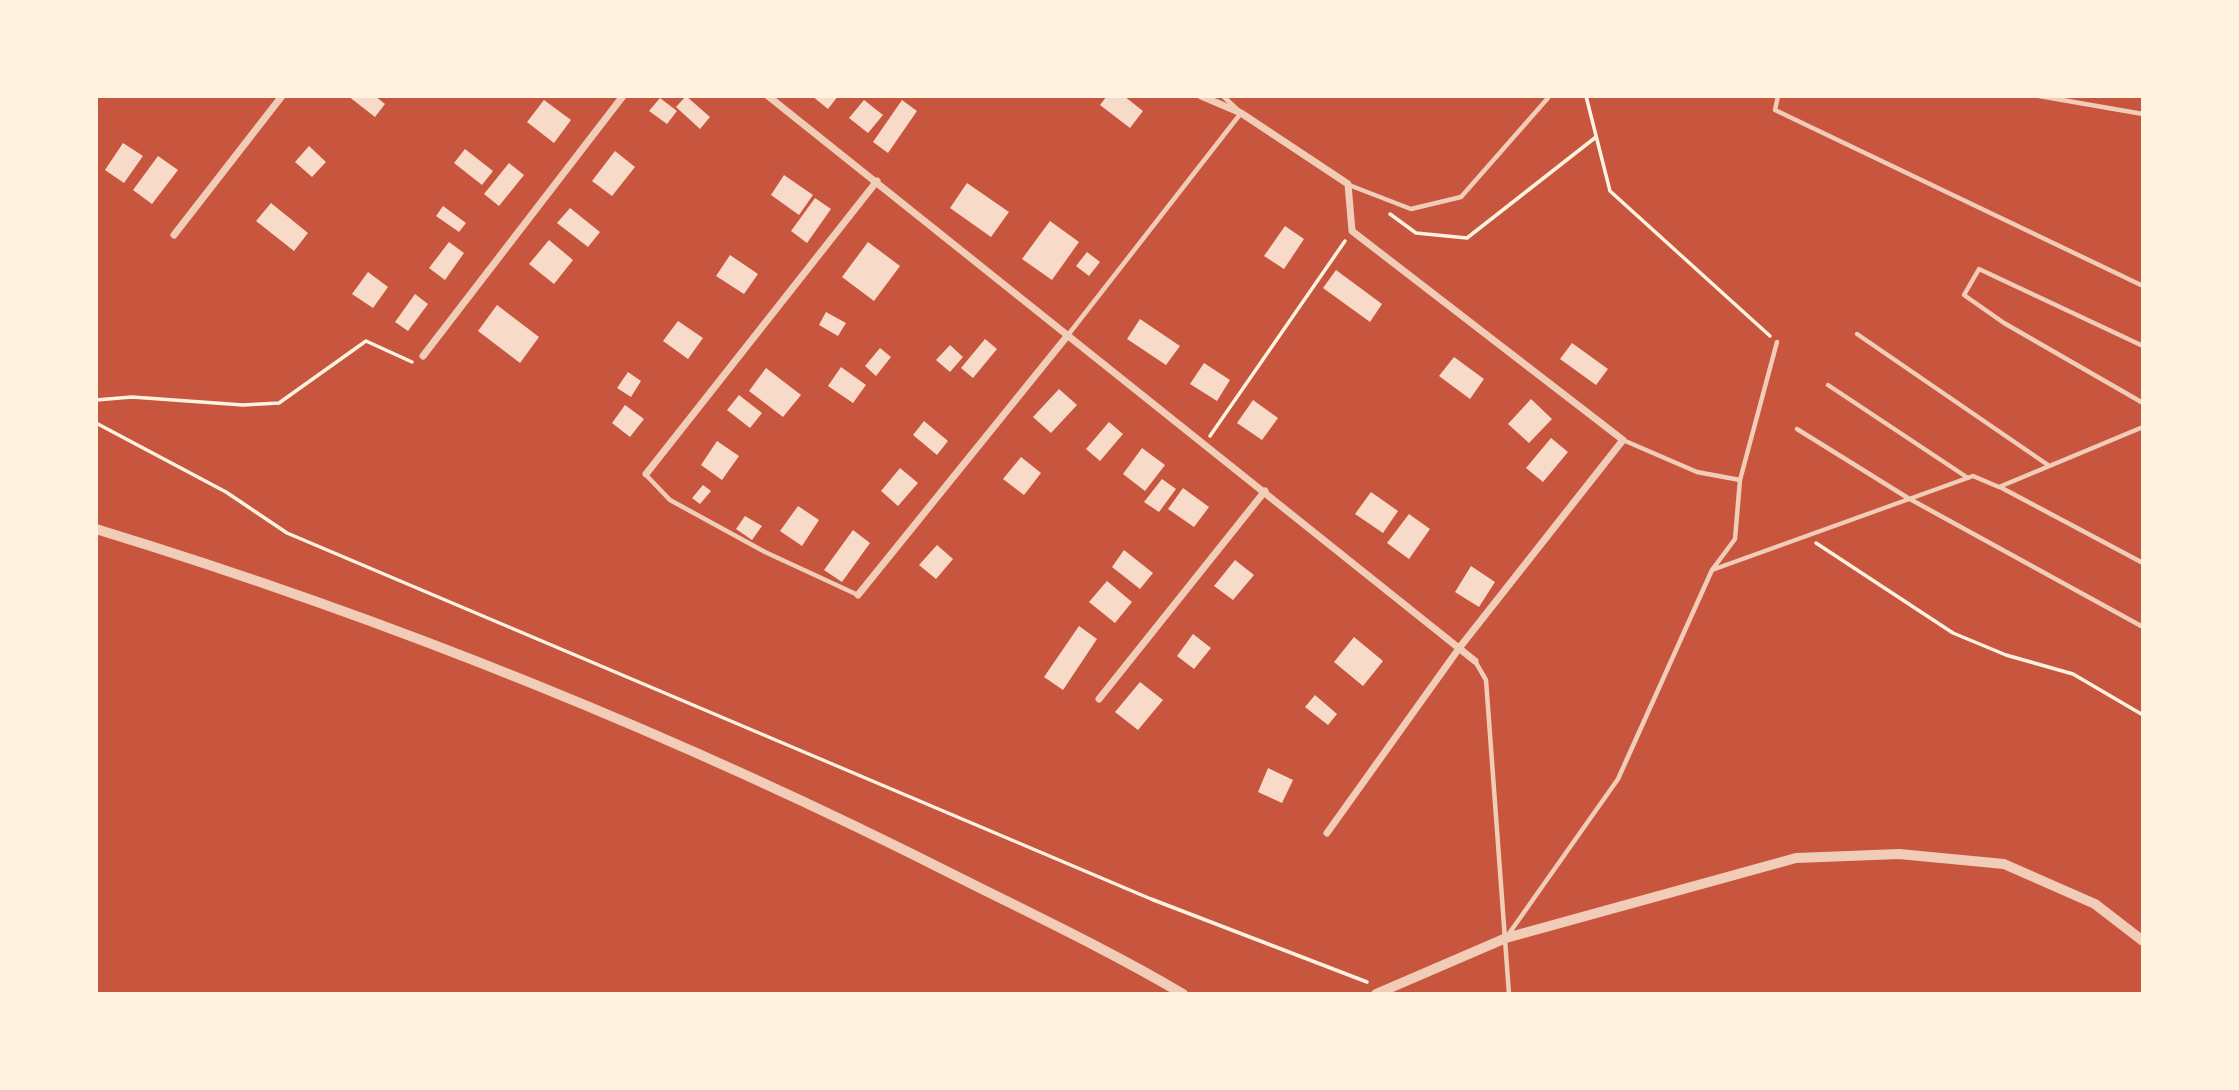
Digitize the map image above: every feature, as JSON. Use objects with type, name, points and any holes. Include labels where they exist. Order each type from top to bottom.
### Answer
[{"type":"street","points":[[174,235],[282,96]]},
{"type":"street","points":[[423,356],[623,96]]},
{"type":"street","points":[[768,96],[1475,661]]},
{"type":"street","points":[[1200,96],[1241,113],[1348,184],[1352,231],[1623,440],[1460,647],[1327,833]]},
{"type":"street","points":[[646,474],[877,181]]},
{"type":"street","points":[[858,595],[1068,335]]},
{"type":"street","points":[[1099,699],[1265,491]]},
{"type":"street","points":[[96,529],[354,616],[604,713],[799,799],[912,853],[1184,994]]},
{"type":"street","points":[[1381,992],[1506,938],[1796,858],[1899,854],[2004,864],[2095,905],[2143,942]]},
{"type":"lane","points":[[1068,335],[1241,113],[1223,96]]},
{"type":"lane","points":[[1778,96],[1775,110],[2141,285]]},
{"type":"lane","points":[[2039,96],[2143,114]]},
{"type":"lane","points":[[1348,184],[1411,209],[1461,197],[1548,97]]},
{"type":"lane","points":[[2143,346],[1979,269],[1964,295],[2004,323],[2143,403]]},
{"type":"lane","points":[[1857,334],[2049,466]]},
{"type":"lane","points":[[1506,938],[1618,779],[1652,697],[1689,626],[1712,570],[1734,540],[1740,480],[1777,342]]},
{"type":"lane","points":[[1828,385],[1969,478]]},
{"type":"lane","points":[[1999,487],[2143,427]]},
{"type":"lane","points":[[1797,429],[1908,498],[2143,627]]},
{"type":"lane","points":[[1623,440],[1697,472],[1740,480]]},
{"type":"lane","points":[[646,474],[670,500],[765,552],[858,595]]},
{"type":"lane","points":[[1712,570],[1973,476],[2143,563]]},
{"type":"lane","points":[[1475,661],[1486,680],[1509,994]]},
{"type":"path","points":[[1586,96],[1610,191],[1777,342]]},
{"type":"path","points":[[1382,208],[1416,233],[1467,238],[1597,137]]},
{"type":"path","points":[[1205,444],[1352,231]]},
{"type":"path","points":[[96,400],[132,397],[243,405],[279,403],[366,341],[414,363],[423,356]]},
{"type":"path","points":[[96,423],[226,492],[286,533],[1151,899],[1381,992]]},
{"type":"path","points":[[1805,536],[1953,633],[2006,655],[2073,674],[2143,715]]},
{"type":"building","points":[[348,96],[375,96],[385,104],[375,117]]},
{"type":"building","points":[[686,96],[710,117],[700,129],[676,107]]},
{"type":"building","points":[[812,96],[838,96],[828,109]]},
{"type":"building","points":[[1107,96],[1124,96],[1143,111],[1130,128],[1100,105]]},
{"type":"building","points":[[660,98],[677,111],[667,124],[649,111]]},
{"type":"building","points":[[544,100],[571,120],[554,143],[527,122]]},
{"type":"building","points":[[864,100],[883,115],[868,133],[849,118]]},
{"type":"building","points":[[902,100],[917,111],[888,153],[873,142]]},
{"type":"building","points":[[123,143],[143,156],[124,183],[105,170]]},
{"type":"building","points":[[309,146],[326,162],[312,177],[295,162]]},
{"type":"building","points":[[465,149],[493,171],[482,185],[454,163]]},
{"type":"building","points":[[615,151],[635,167],[612,196],[592,181]]},
{"type":"building","points":[[158,156],[178,170],[152,204],[133,190]]},
{"type":"building","points":[[509,163],[524,175],[499,206],[484,194]]},
{"type":"building","points":[[784,175],[813,195],[799,215],[771,195]]},
{"type":"building","points":[[967,183],[1009,212],[991,237],[950,208]]},
{"type":"building","points":[[815,198],[831,209],[807,243],[791,231]]},
{"type":"building","points":[[271,203],[308,233],[294,251],[256,221]]},
{"type":"building","points":[[443,206],[466,223],[459,232],[436,216]]},
{"type":"building","points":[[570,208],[600,232],[588,247],[557,223]]},
{"type":"building","points":[[1050,221],[1079,242],[1052,280],[1022,259]]},
{"type":"building","points":[[1285,226],[1304,239],[1284,269],[1264,256]]},
{"type":"building","points":[[549,240],[573,260],[554,284],[529,264]]},
{"type":"building","points":[[449,242],[464,253],[445,280],[429,268]]},
{"type":"building","points":[[868,242],[900,266],[874,301],[842,277]]},
{"type":"building","points":[[1087,252],[1100,262],[1089,276],[1076,266]]},
{"type":"building","points":[[730,255],[758,274],[744,294],[716,276]]},
{"type":"building","points":[[1336,270],[1382,304],[1370,322],[1323,288]]},
{"type":"building","points":[[368,272],[388,287],[373,308],[352,294]]},
{"type":"building","points":[[415,294],[428,304],[408,331],[395,322]]},
{"type":"building","points":[[497,305],[539,337],[520,363],[478,331]]},
{"type":"building","points":[[826,312],[846,323],[838,336],[819,325]]},
{"type":"building","points":[[1140,319],[1180,346],[1166,365],[1127,339]]},
{"type":"building","points":[[678,321],[703,338],[688,359],[663,341]]},
{"type":"building","points":[[985,339],[997,349],[973,378],[961,368]]},
{"type":"building","points":[[1572,343],[1608,369],[1596,385],[1560,359]]},
{"type":"building","points":[[950,345],[963,357],[950,372],[936,360]]},
{"type":"building","points":[[880,348],[891,357],[876,376],[865,366]]},
{"type":"building","points":[[1454,357],[1484,379],[1470,399],[1439,376]]},
{"type":"building","points":[[1204,363],[1230,380],[1217,401],[1190,384]]},
{"type":"building","points":[[841,367],[866,385],[853,403],[828,386]]},
{"type":"building","points":[[766,368],[801,395],[783,417],[749,391]]},
{"type":"building","points":[[628,372],[641,381],[631,397],[617,388]]},
{"type":"building","points":[[1059,389],[1077,405],[1051,433],[1033,417]]},
{"type":"building","points":[[739,395],[762,413],[750,428],[727,410]]},
{"type":"building","points":[[1531,399],[1552,419],[1529,443],[1508,424]]},
{"type":"building","points":[[1253,400],[1278,418],[1262,440],[1237,423]]},
{"type":"building","points":[[625,405],[644,419],[630,437],[612,423]]},
{"type":"building","points":[[924,421],[948,441],[937,455],[913,435]]},
{"type":"building","points":[[1109,422],[1123,434],[1100,461],[1086,449]]},
{"type":"building","points":[[1551,438],[1568,452],[1543,482],[1526,468]]},
{"type":"building","points":[[717,441],[739,456],[722,480],[701,465]]},
{"type":"building","points":[[1142,448],[1165,465],[1145,491],[1123,474]]},
{"type":"building","points":[[1021,457],[1041,473],[1024,495],[1003,479]]},
{"type":"building","points":[[900,468],[918,483],[898,506],[881,491]]},
{"type":"building","points":[[1162,479],[1176,489],[1159,512],[1144,502]]},
{"type":"building","points":[[703,485],[711,491],[700,504],[692,498]]},
{"type":"building","points":[[1183,488],[1209,507],[1194,527],[1168,509]]},
{"type":"building","points":[[1371,492],[1398,511],[1383,533],[1355,514]]},
{"type":"building","points":[[798,506],[819,520],[802,546],[780,531]]},
{"type":"building","points":[[1409,514],[1430,529],[1409,559],[1387,543]]},
{"type":"building","points":[[745,516],[762,526],[752,540],[736,529]]},
{"type":"building","points":[[853,530],[870,543],[842,582],[824,570]]},
{"type":"building","points":[[937,545],[953,559],[936,579],[919,565]]},
{"type":"building","points":[[1124,550],[1153,573],[1140,589],[1112,567]]},
{"type":"building","points":[[1235,560],[1254,575],[1233,600],[1214,586]]},
{"type":"building","points":[[1471,566],[1495,582],[1479,607],[1455,592]]},
{"type":"building","points":[[1107,581],[1132,602],[1115,623],[1089,602]]},
{"type":"building","points":[[1079,626],[1097,639],[1063,690],[1044,677]]},
{"type":"building","points":[[1193,634],[1211,648],[1194,669],[1177,656]]},
{"type":"building","points":[[1354,637],[1383,661],[1363,686],[1334,662]]},
{"type":"building","points":[[1140,682],[1163,700],[1138,730],[1115,712]]},
{"type":"building","points":[[1315,695],[1337,714],[1328,725],[1305,707]]},
{"type":"building","points":[[1268,768],[1293,780],[1282,803],[1258,792]]}]
